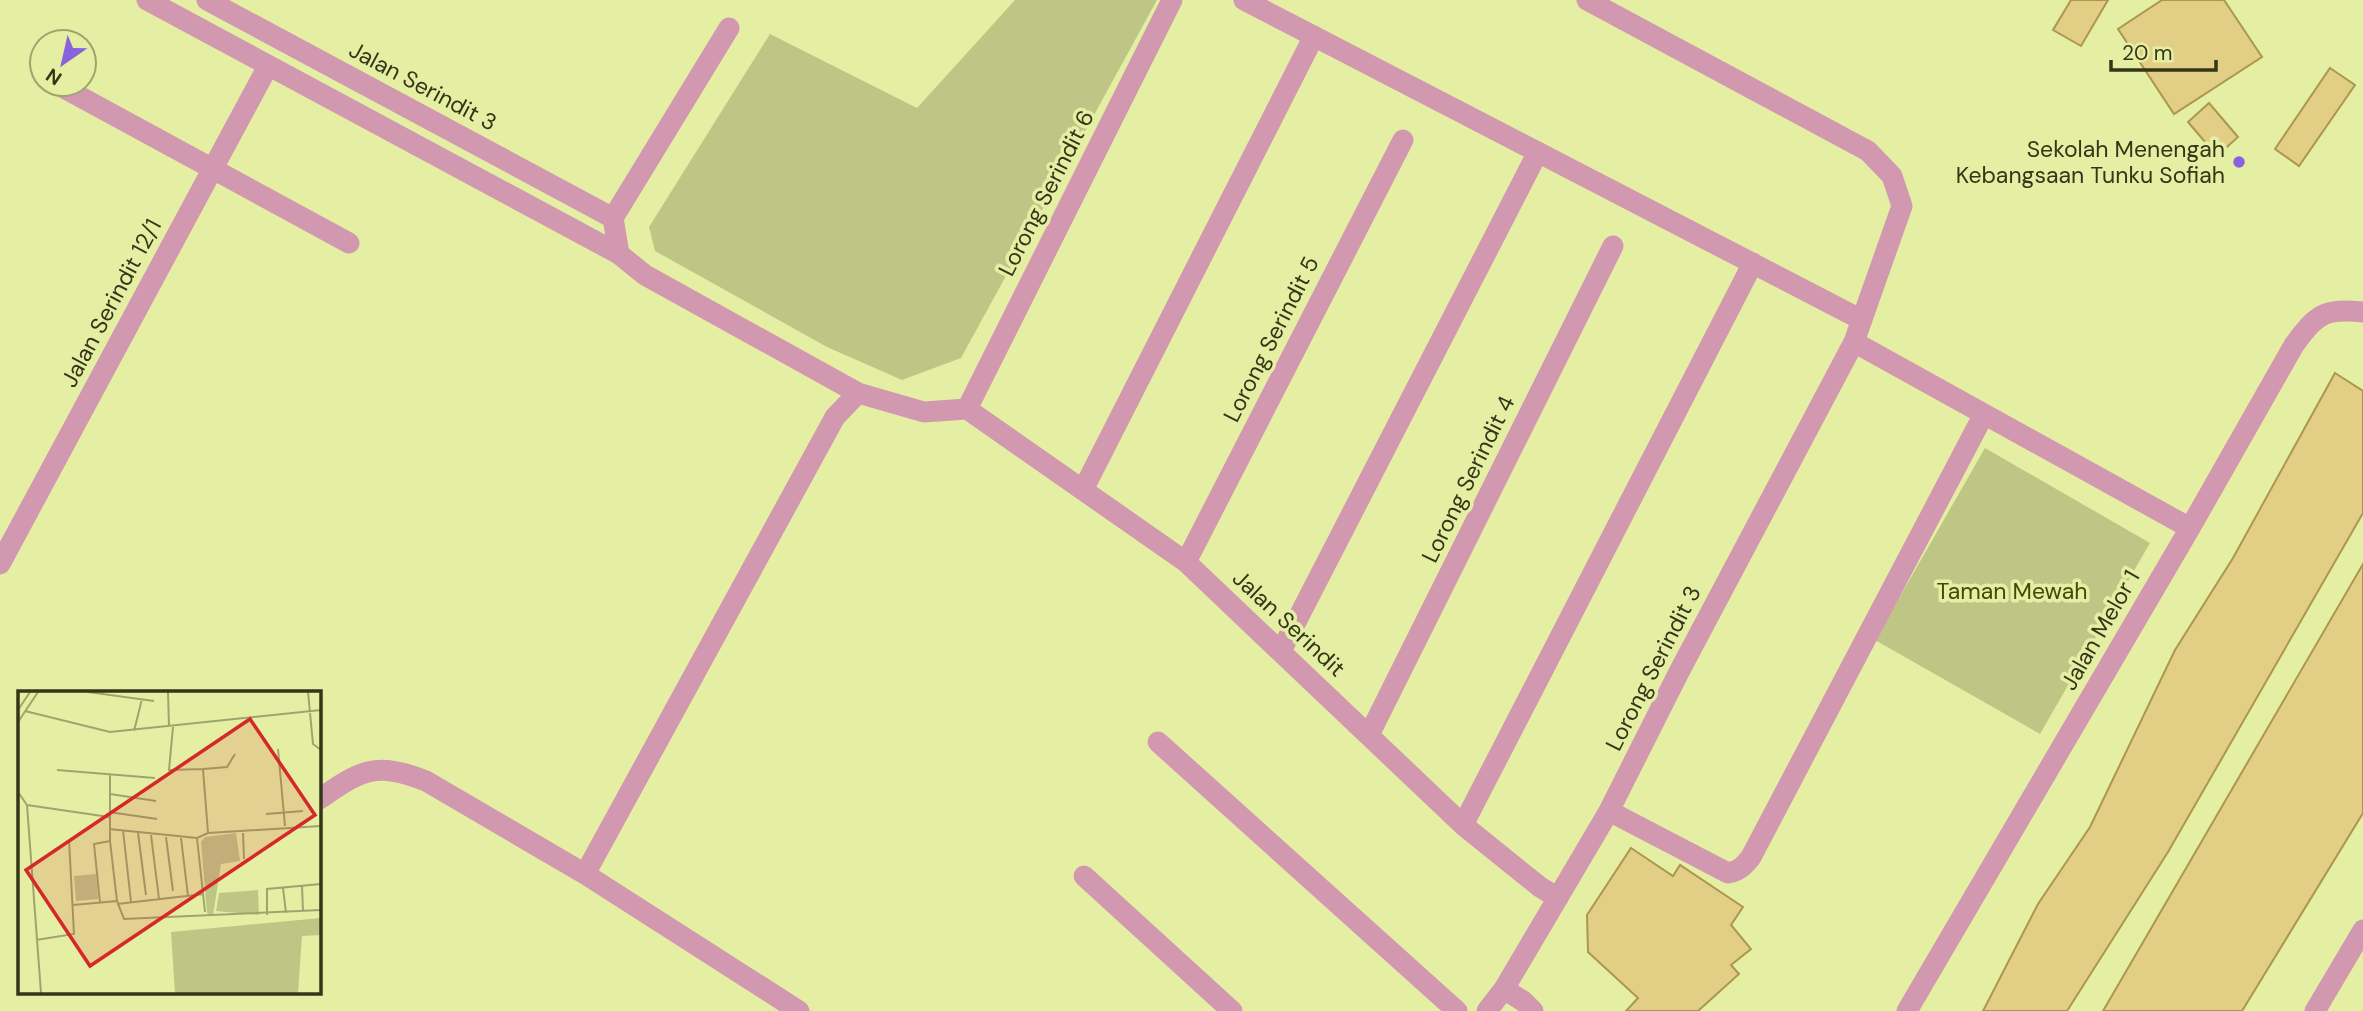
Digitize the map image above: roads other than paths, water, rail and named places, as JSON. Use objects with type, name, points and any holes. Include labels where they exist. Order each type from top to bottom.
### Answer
[{"type":"street","points":[[147,0],[619,254],[645,275],[858,393],[924,412],[967,409]]},
{"type":"street","name":"Jalan Serindit 3","points":[[207,0],[613,218]]},
{"type":"street","name":"Lorong Serindit 6","points":[[967,409],[1172,0]]},
{"type":"street","points":[[1244,0],[1862,320]]},
{"type":"street","name":"Lorong Serindit 3","points":[[1487,1011],[1504,989],[1609,811],[1854,342],[1902,206],[1892,176],[1868,151],[1587,0]]},
{"type":"street","points":[[619,254],[613,218],[729,28]]},
{"type":"street","points":[[1083,490],[1314,36]]},
{"type":"street","name":"Jalan Serindit 12/1","points":[[0,564],[268,66]]},
{"type":"street","points":[[83,98],[349,243]]},
{"type":"street","name":"Lorong Serindit 5","points":[[1186,562],[1403,140]]},
{"type":"street","points":[[1281,651],[1538,152]]},
{"type":"street","name":"Lorong Serindit 4","points":[[1369,735],[1613,246]]},
{"type":"street","points":[[1464,825],[1753,263]]},
{"type":"street","name":"Jalan Melor 1","points":[[1907,1011],[2294,345],[2321,315],[2339,310],[2363,312]]},
{"type":"street","points":[[1854,342],[2190,528]]},
{"type":"street","points":[[585,874],[835,417],[858,393]]},
{"type":"street","name":"Jalan Serindit","points":[[967,409],[1186,562],[1464,825],[1540,887],[1558,898]]},
{"type":"street","points":[[1609,811],[1728,873],[1737,872],[1743,866],[1751,857],[1984,414]]},
{"type":"street","points":[[1158,742],[1457,1011]]},
{"type":"street","points":[[320,799],[353,775],[374,770],[401,771],[426,781],[585,874],[799,1011]]},
{"type":"street","points":[[1084,876],[1232,1011]]},
{"type":"street","points":[[2315,1011],[2363,930]]},
{"type":"street","points":[[1504,989],[1533,1011]]},
{"type":"place","name":"Sekolah Menengah Kebangsaan Tunku Sofiah","points":[[2239,162]]},
{"type":"park label","name":"Taman Mewah","points":[[2012,591]]}]
